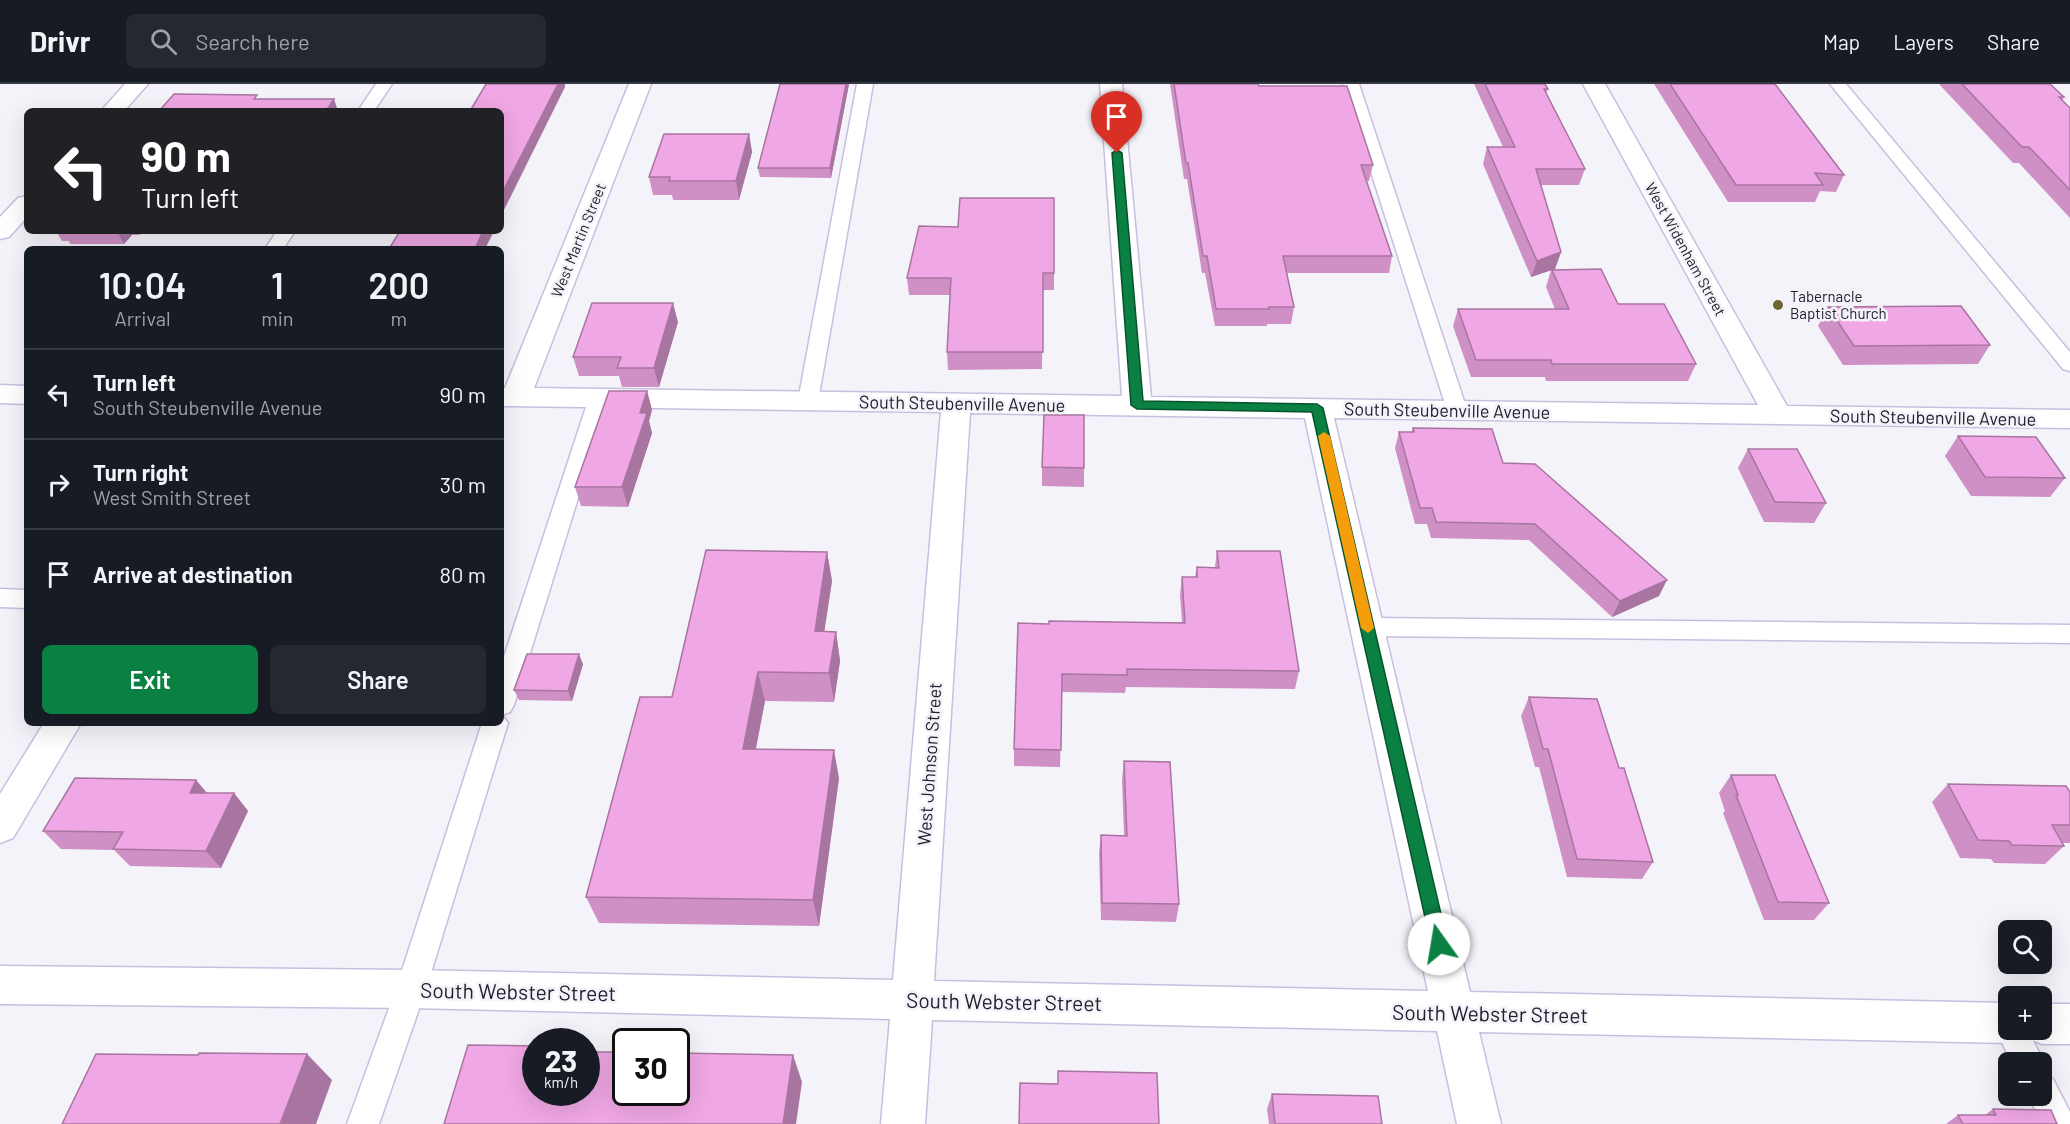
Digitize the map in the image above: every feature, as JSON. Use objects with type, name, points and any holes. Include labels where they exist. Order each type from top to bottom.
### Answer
[{"type":"street","points":[[115,108],[137,84]]},
{"type":"street","name":"West Martin Street","points":[[509,397],[640,84]]},
{"type":"street","points":[[1111,84],[1137,405]]},
{"type":"street","name":"West Widenham Street","points":[[1594,84],[1778,415]]},
{"type":"street","points":[[0,232],[24,205]]},
{"type":"street","points":[[0,394],[24,394]]},
{"type":"street","name":"South Steubenville Avenue","points":[[509,397],[2070,419]]},
{"type":"street","name":"West Johnson Street","points":[[903,1124],[956,403]]},
{"type":"street","points":[[1317,408],[1479,1124]]},
{"type":"street","points":[[0,827],[61,726]]},
{"type":"street","name":"South Webster Street","points":[[0,985],[411,989],[1998,1023]]},
{"type":"street","points":[[2052,1024],[2070,1024]]},
{"type":"lane","points":[[368,108],[384,84]]},
{"type":"lane","points":[[808,401],[865,84]]},
{"type":"lane","points":[[1351,84],[1457,410]]},
{"type":"lane","points":[[1838,84],[2070,365]]},
{"type":"lane","points":[[504,696],[599,398]]},
{"type":"lane","points":[[0,598],[24,599]]},
{"type":"lane","points":[[1367,627],[2070,634]]},
{"type":"lane","points":[[363,1124],[411,989],[494,726]]},
{"type":"lane","points":[[2050,1106],[2059,1124]]},
{"type":"building","points":[[486,84],[558,84],[504,189],[504,108],[472,108]]},
{"type":"building","points":[[780,84],[846,84],[830,168],[758,168]]},
{"type":"building","points":[[1174,84],[1347,86],[1373,165],[1361,165],[1392,256],[1283,256],[1294,307],[1216,309],[1207,256],[1203,256]]},
{"type":"building","points":[[1485,84],[1545,84],[1548,89],[1544,89],[1585,169],[1536,169],[1561,252],[1537,261],[1487,147],[1515,147]]},
{"type":"building","points":[[1670,84],[1775,84],[1844,175],[1815,173],[1823,185],[1736,185]]},
{"type":"building","points":[[1962,84],[2050,84],[2064,97],[2059,97],[2070,108],[2070,190],[2029,147],[2022,147]]},
{"type":"building","points":[[174,94],[257,95],[254,99],[334,99],[328,108],[162,108]]},
{"type":"building","points":[[664,134],[749,134],[736,181],[669,181],[670,177],[649,177]]},
{"type":"building","points":[[960,198],[1054,198],[1054,273],[1043,273],[1043,352],[947,352],[951,278],[907,278],[919,226],[958,227]]},
{"type":"building","points":[[398,234],[482,234],[476,246],[391,246]]},
{"type":"building","points":[[1601,269],[1618,304],[1664,304],[1696,364],[1552,364],[1551,360],[1476,360],[1458,309],[1569,309],[1552,270]]},
{"type":"building","points":[[592,303],[673,303],[654,368],[617,368],[621,357],[573,357]]},
{"type":"building","points":[[1961,306],[1990,345],[1854,346],[1828,307]]},
{"type":"building","points":[[609,391],[647,391],[640,413],[647,413],[622,487],[575,487]]},
{"type":"building","points":[[1044,415],[1084,415],[1084,468],[1042,467]]},
{"type":"building","points":[[1413,428],[1492,429],[1503,463],[1535,464],[1667,580],[1620,601],[1535,524],[1436,522],[1432,508],[1420,508],[1399,432],[1414,432]]},
{"type":"building","points":[[1958,436],[2036,437],[2065,478],[1985,477]]},
{"type":"building","points":[[1748,449],[1797,449],[1826,503],[1775,502]]},
{"type":"building","points":[[706,550],[827,552],[815,631],[836,632],[829,673],[758,672],[743,749],[834,750],[813,900],[586,897],[640,697],[672,697]]},
{"type":"building","points":[[1217,551],[1280,551],[1299,671],[1127,669],[1127,675],[1062,674],[1061,750],[1014,749],[1018,623],[1049,624],[1049,621],[1185,623],[1182,577],[1197,577],[1197,567],[1219,568]]},
{"type":"building","points":[[527,654],[579,654],[568,691],[514,690]]},
{"type":"building","points":[[1529,697],[1597,699],[1619,768],[1624,768],[1653,862],[1577,859],[1548,749],[1543,749]]},
{"type":"building","points":[[1124,761],[1170,762],[1179,904],[1102,903],[1101,835],[1127,836]]},
{"type":"building","points":[[1731,775],[1775,775],[1829,903],[1778,902],[1736,795],[1738,795]]},
{"type":"building","points":[[75,778],[196,780],[190,793],[234,793],[206,851],[113,849],[123,832],[43,831]]},
{"type":"building","points":[[1948,784],[2066,786],[2070,792],[2070,825],[2052,825],[2064,846],[2012,845],[2009,841],[1978,840]]},
{"type":"building","points":[[468,1045],[522,1046],[522,1106],[600,1106],[600,1052],[612,1052],[612,1106],[690,1106],[690,1053],[793,1055],[783,1124],[444,1124]]},
{"type":"building","points":[[199,1053],[307,1054],[280,1124],[62,1124],[96,1054],[198,1055]]},
{"type":"building","points":[[1058,1071],[1157,1073],[1159,1124],[1019,1124],[1020,1083],[1058,1084]]},
{"type":"building","points":[[1272,1094],[1378,1096],[1382,1124],[1275,1124]]},
{"type":"building","points":[[1993,1109],[2051,1110],[2057,1124],[1963,1124],[1958,1115],[1996,1115]]},
{"type":"slow traffic","points":[[1324,436],[1368,628]]},
{"type":"place","name":"Tabernacle Baptist Church","points":[[1778,305]]},
{"type":"route","points":[[1117,153],[1137,405],[1317,408],[1439,944]]}]
